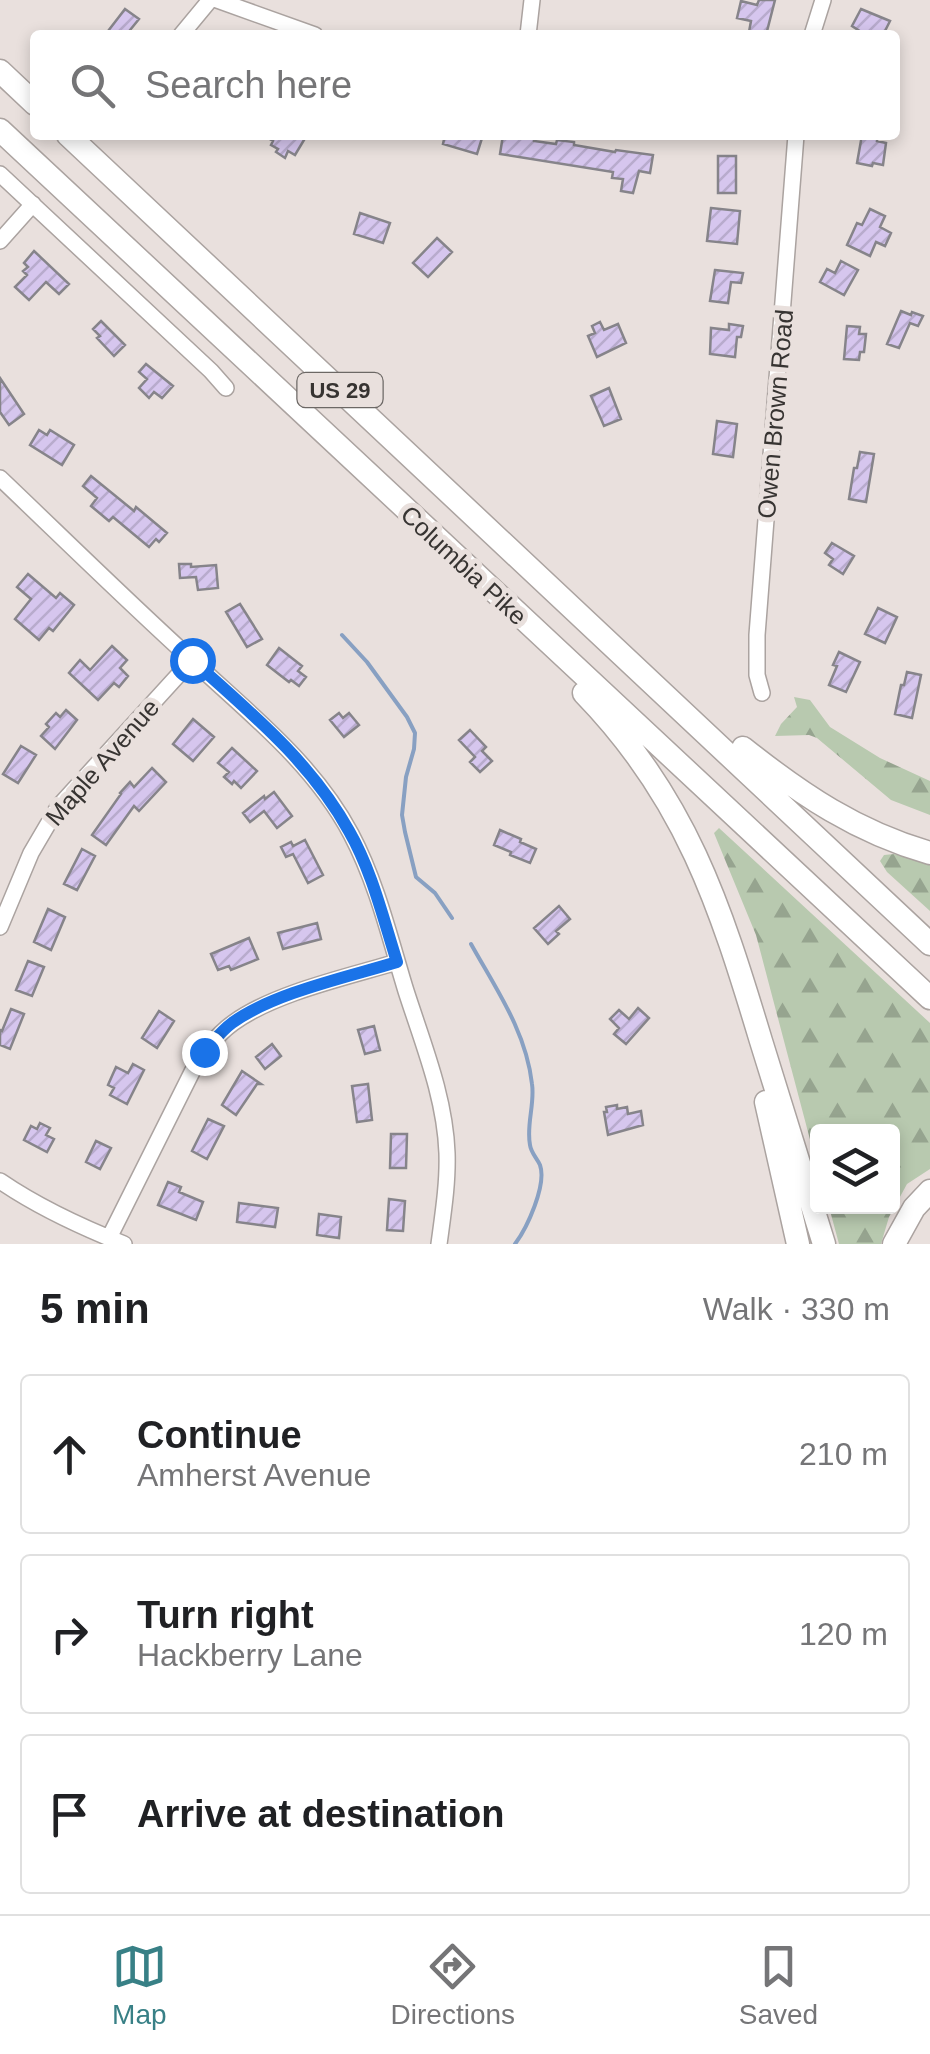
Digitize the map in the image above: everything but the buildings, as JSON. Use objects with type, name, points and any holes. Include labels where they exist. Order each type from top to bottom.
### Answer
[{"type":"highway","points":[[0,71],[30,99]]},
{"type":"highway","name":"Columbia Pike","points":[[0,130],[930,998]]},
{"type":"highway","name":"Columbia Pike","points":[[73,140],[930,944]]},
{"type":"highway","points":[[407,512],[596,705],[656,781],[683,828],[730,938],[824,1244]]},
{"type":"highway","points":[[611,644],[810,798],[874,833],[930,853]]},
{"type":"highway","points":[[730,938],[798,1244]]},
{"type":"highway","points":[[894,1244],[914,1208],[930,1190]]},
{"type":"street","points":[[185,30],[210,0]]},
{"type":"street","points":[[218,0],[301,30]]},
{"type":"street","points":[[529,30],[532,0]]},
{"type":"street","points":[[814,30],[823,0]]},
{"type":"street","name":"Owen Brown Road","points":[[762,693],[757,675],[757,635],[796,140]]},
{"type":"street","points":[[0,198],[6,180],[226,388]]},
{"type":"street","points":[[0,241],[33,204]]},
{"type":"street","points":[[0,478],[264,724],[337,810],[365,863],[437,1087],[447,1155],[439,1244]]},
{"type":"street","name":"Maple Avenue","points":[[0,927],[31,853],[58,807],[192,660]]},
{"type":"street","points":[[0,1181],[116,1241],[192,1072],[204,1052],[230,1024],[297,993],[397,962]]},
{"type":"green space","points":[[794,697],[810,700],[830,727],[880,758],[930,781],[930,815],[891,800],[817,738],[775,736],[797,707]]},
{"type":"green space","points":[[719,828],[930,1023],[930,1169],[907,1184],[900,1197],[900,1124],[810,1124],[810,1139],[756,935],[714,833]]},
{"type":"green space","points":[[884,855],[930,864],[930,911],[880,861]]},
{"type":"green space","points":[[831,1214],[891,1214],[881,1244],[839,1244]]},
{"type":"waterway","points":[[342,635],[367,662],[415,733],[402,815],[405,832],[416,877],[435,893],[452,918]]},
{"type":"waterway","points":[[471,944],[517,1028],[532,1084],[529,1137],[540,1165],[541,1184],[530,1217],[515,1244]]},
{"type":"route","points":[[192,660],[264,724],[337,810],[365,863],[397,962],[297,993],[246,1014],[230,1024],[204,1052]]}]
